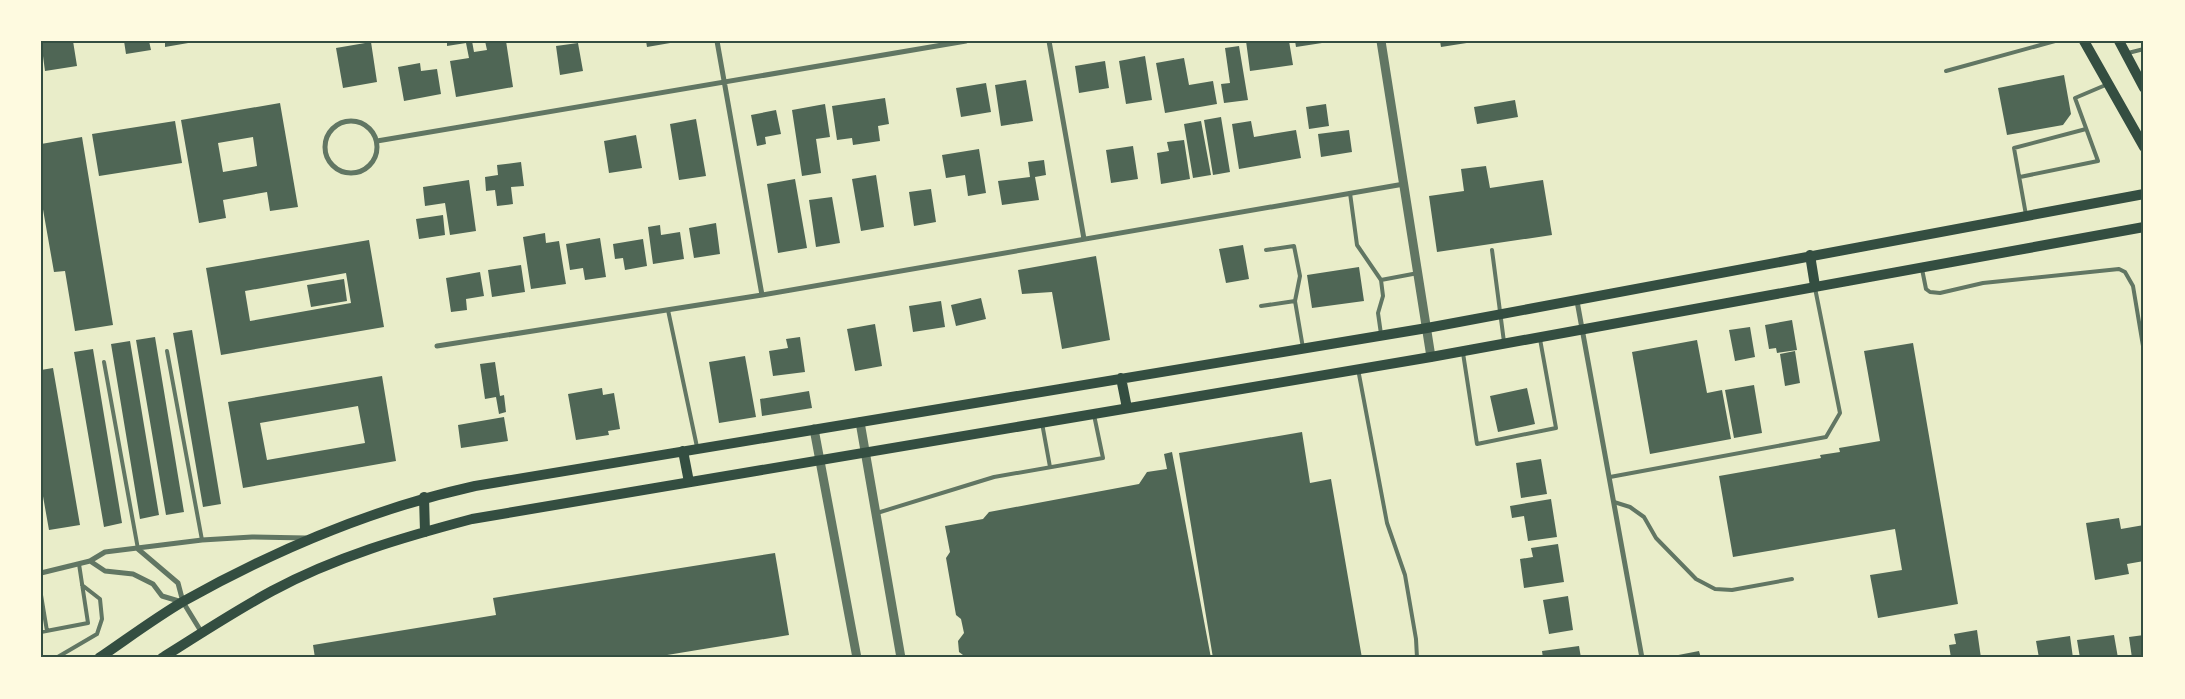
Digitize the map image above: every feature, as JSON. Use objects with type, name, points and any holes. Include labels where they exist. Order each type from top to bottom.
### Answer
[{"type":"main road","points":[[2084,41],[2144,147]]},
{"type":"main road","points":[[2119,41],[2144,88]]},
{"type":"main road","points":[[99,658],[182,602],[262,560],[309,538],[424,497],[476,486],[683,451],[1426,328],[1577,301],[1810,254],[2144,194]]},
{"type":"main road","points":[[162,658],[272,590],[321,568],[364,550],[425,532],[510,511],[1431,357],[2144,227]]},
{"type":"main road","points":[[1810,254],[1815,286]]},
{"type":"main road","points":[[1121,378],[1127,408]]},
{"type":"main road","points":[[683,451],[690,482]]},
{"type":"main road","points":[[424,497],[425,532]]},
{"type":"street","points":[[717,41],[762,295]]},
{"type":"street","points":[[377,142],[966,41]]},
{"type":"street","points":[[1049,41],[1084,239]]},
{"type":"street","points":[[1381,41],[1431,357]]},
{"type":"street","points":[[346,121],[354,121],[369,127],[377,142],[374,159],[361,170],[352,172],[336,167],[330,161],[326,152],[328,136],[332,129],[346,121]]},
{"type":"street","points":[[437,346],[762,295],[1404,184]]},
{"type":"street","points":[[1577,301],[1642,658]]},
{"type":"street","points":[[860,422],[902,658]]},
{"type":"street","points":[[814,430],[857,658]]},
{"type":"street","points":[[41,573],[90,561],[105,552],[202,540],[252,537],[309,538]]},
{"type":"street","points":[[138,549],[178,583],[182,602],[202,633]]},
{"type":"street","points":[[90,561],[105,572],[133,574],[153,584],[162,596],[182,602]]},
{"type":"lane","points":[[1946,71],[2055,41]]},
{"type":"lane","points":[[2126,54],[2144,49]]},
{"type":"lane","points":[[2020,178],[2098,162],[2075,98],[2108,84]]},
{"type":"lane","points":[[2026,215],[2014,148],[2086,129]]},
{"type":"lane","points":[[1350,193],[1357,245],[1381,280],[1383,296],[1378,313],[1382,335]]},
{"type":"lane","points":[[1266,250],[1294,246],[1300,276],[1295,301],[1303,348]]},
{"type":"lane","points":[[1492,250],[1504,343]]},
{"type":"lane","points":[[1921,267],[1926,289],[1930,292],[2119,269],[2125,272],[2133,286],[2144,352]]},
{"type":"lane","points":[[1381,280],[1418,273]]},
{"type":"lane","points":[[1610,478],[1826,437],[1840,413],[1815,286]]},
{"type":"lane","points":[[1261,306],[1295,301]]},
{"type":"lane","points":[[668,310],[697,449]]},
{"type":"lane","points":[[1462,351],[1477,444],[1556,428],[1540,337]]},
{"type":"lane","points":[[167,351],[202,540]]},
{"type":"lane","points":[[104,362],[138,549]]},
{"type":"lane","points":[[1358,369],[1387,523],[1405,575],[1416,639],[1417,658]]},
{"type":"lane","points":[[877,513],[994,477],[1103,458],[1094,413]]},
{"type":"lane","points":[[1041,422],[1050,467]]},
{"type":"lane","points":[[1614,502],[1630,508],[1644,517],[1656,538],[1696,579],[1715,589],[1732,590],[1792,579]]},
{"type":"lane","points":[[41,632],[88,623],[79,564]]},
{"type":"lane","points":[[56,658],[97,634],[102,619],[100,599],[82,585]]},
{"type":"lane","points":[[41,596],[47,631]]},
{"type":"building","points":[[41,41],[73,41],[77,66],[45,71]]},
{"type":"building","points":[[124,41],[149,41],[151,50],[126,54]]},
{"type":"building","points":[[165,41],[194,41],[194,42],[165,47]]},
{"type":"building","points":[[447,41],[472,41],[474,52],[487,50],[485,41],[506,41],[513,87],[456,97],[450,61],[469,58],[466,43],[447,46]]},
{"type":"building","points":[[646,41],[676,41],[676,42],[647,47]]},
{"type":"building","points":[[1246,41],[1289,41],[1293,65],[1250,71]]},
{"type":"building","points":[[1295,41],[1322,41],[1322,43],[1296,47]]},
{"type":"building","points":[[1440,41],[1473,41],[1473,42],[1441,47]]},
{"type":"building","points":[[371,42],[377,82],[343,88],[336,48]]},
{"type":"building","points":[[578,43],[583,71],[560,75],[556,46]]},
{"type":"building","points":[[1239,46],[1248,100],[1224,103],[1221,84],[1230,83],[1225,48]]},
{"type":"building","points":[[1145,56],[1152,100],[1126,104],[1119,61]]},
{"type":"building","points":[[1184,58],[1189,85],[1213,81],[1217,104],[1165,113],[1156,63]]},
{"type":"building","points":[[1105,61],[1109,88],[1079,93],[1075,66]]},
{"type":"building","points":[[420,63],[421,71],[437,69],[441,94],[404,101],[398,67]]},
{"type":"building","points":[[2064,75],[2071,114],[2063,125],[2007,135],[1998,88]]},
{"type":"building","points":[[1026,80],[1033,121],[1001,126],[995,85]]},
{"type":"building","points":[[986,83],[991,112],[961,117],[956,88]]},
{"type":"building","points":[[885,98],[889,124],[878,126],[880,141],[853,145],[852,138],[837,140],[832,106]]},
{"type":"building","points":[[1515,100],[1518,117],[1477,124],[1474,107]]},
{"type":"building","points":[[280,103],[298,207],[270,211],[267,192],[223,200],[226,218],[199,223],[181,120]],"holes":[[[253,137],[257,166],[223,172],[218,143]]]},
{"type":"building","points":[[825,104],[830,137],[816,139],[821,173],[802,176],[792,110]]},
{"type":"building","points":[[1326,104],[1329,126],[1309,129],[1306,107]]},
{"type":"building","points":[[776,110],[781,134],[765,137],[766,144],[757,146],[751,115]]},
{"type":"building","points":[[1221,117],[1230,172],[1213,175],[1204,120]]},
{"type":"building","points":[[696,119],[706,176],[679,180],[670,124]]},
{"type":"building","points":[[175,121],[182,163],[99,176],[92,134]]},
{"type":"building","points":[[1201,121],[1211,175],[1193,178],[1184,124]]},
{"type":"building","points":[[1251,121],[1254,137],[1296,130],[1301,158],[1239,169],[1232,124]]},
{"type":"building","points":[[1349,130],[1352,152],[1321,157],[1318,134]]},
{"type":"building","points":[[636,135],[642,168],[609,173],[604,141]]},
{"type":"building","points":[[82,137],[113,325],[75,331],[65,271],[54,272],[41,198],[41,144]]},
{"type":"building","points":[[1184,140],[1190,179],[1161,184],[1157,153],[1169,151],[1167,142]]},
{"type":"building","points":[[1133,146],[1138,179],[1111,183],[1106,150]]},
{"type":"building","points":[[979,149],[986,193],[968,196],[965,175],[946,178],[942,155]]},
{"type":"building","points":[[1044,160],[1046,175],[1035,177],[1039,200],[1002,205],[998,181],[1030,177],[1028,162]]},
{"type":"building","points":[[521,162],[524,186],[511,187],[513,204],[497,206],[495,190],[486,191],[485,177],[498,175],[497,165]]},
{"type":"building","points":[[1486,166],[1490,188],[1543,180],[1552,235],[1437,252],[1429,196],[1464,191],[1461,169]]},
{"type":"building","points":[[876,175],[884,227],[861,231],[852,179]]},
{"type":"building","points":[[795,179],[807,248],[778,253],[767,184]]},
{"type":"building","points":[[469,180],[476,231],[450,235],[445,203],[425,206],[423,187]]},
{"type":"building","points":[[931,189],[936,222],[914,226],[909,192]]},
{"type":"building","points":[[832,197],[840,243],[816,247],[809,200]]},
{"type":"building","points":[[443,215],[445,235],[419,239],[416,219]]},
{"type":"building","points":[[716,223],[720,254],[694,258],[689,228]]},
{"type":"building","points":[[660,225],[661,235],[680,232],[684,259],[653,264],[648,227]]},
{"type":"building","points":[[545,233],[546,243],[559,241],[566,284],[531,289],[523,237]]},
{"type":"building","points":[[600,238],[606,277],[585,280],[583,268],[570,270],[566,244]]},
{"type":"building","points":[[643,239],[647,266],[625,270],[623,258],[615,259],[613,244]]},
{"type":"building","points":[[369,240],[384,327],[221,355],[206,268]],"holes":[[[346,273],[351,303],[250,321],[245,291]]]},
{"type":"building","points":[[1243,245],[1249,279],[1226,283],[1219,249]]},
{"type":"building","points":[[1096,256],[1110,340],[1062,349],[1052,292],[1022,294],[1018,270]]},
{"type":"building","points":[[521,265],[525,292],[492,297],[488,270]]},
{"type":"building","points":[[1359,267],[1364,301],[1312,308],[1307,275]]},
{"type":"building","points":[[480,272],[484,296],[466,299],[467,310],[451,312],[446,278]]},
{"type":"building","points":[[344,279],[347,301],[311,307],[307,285]]},
{"type":"building","points":[[981,298],[986,319],[956,326],[951,305]]},
{"type":"building","points":[[941,301],[945,327],[913,332],[909,306]]},
{"type":"building","points":[[1792,320],[1797,350],[1777,353],[1776,348],[1769,349],[1765,325]]},
{"type":"building","points":[[875,324],[882,366],[855,371],[847,329]]},
{"type":"building","points":[[1750,327],[1755,357],[1735,361],[1729,330]]},
{"type":"building","points":[[192,330],[221,504],[203,507],[173,333]]},
{"type":"building","points":[[155,337],[184,512],[166,515],[136,340]]},
{"type":"building","points":[[800,337],[805,372],[773,376],[769,351],[788,348],[786,339]]},
{"type":"building","points":[[1697,340],[1707,393],[1722,390],[1731,439],[1650,454],[1632,352]]},
{"type":"building","points":[[130,341],[159,515],[140,519],[111,344]]},
{"type":"building","points":[[1913,343],[1958,604],[1878,618],[1870,575],[1902,570],[1895,529],[1733,557],[1719,476],[1821,458],[1820,455],[1840,452],[1839,448],[1880,441],[1864,351]]},
{"type":"building","points":[[93,349],[122,523],[104,527],[74,352]]},
{"type":"building","points":[[1795,351],[1800,383],[1785,386],[1780,354]]},
{"type":"building","points":[[745,356],[756,417],[719,423],[709,362]]},
{"type":"building","points":[[495,362],[500,396],[504,395],[506,412],[499,414],[496,397],[485,399],[480,364]]},
{"type":"building","points":[[53,368],[80,525],[49,530],[41,485],[41,370]]},
{"type":"building","points":[[382,376],[396,461],[243,488],[228,402]],"holes":[[[358,406],[365,443],[267,460],[260,423]]]},
{"type":"building","points":[[1754,385],[1762,433],[1734,438],[1725,390]]},
{"type":"building","points":[[602,388],[603,395],[614,393],[620,429],[608,431],[609,435],[576,440],[568,394]]},
{"type":"building","points":[[1527,388],[1535,424],[1498,432],[1490,396]]},
{"type":"building","points":[[809,391],[812,408],[762,416],[760,399]]},
{"type":"building","points":[[504,417],[508,441],[461,448],[458,425]]},
{"type":"building","points":[[1302,432],[1310,483],[1331,479],[1362,658],[1213,658],[1179,453]]},
{"type":"building","points":[[1172,452],[1211,658],[967,658],[959,652],[958,641],[964,633],[961,619],[956,615],[946,558],[950,552],[945,526],[983,519],[989,512],[1139,484],[1147,472],[1167,469],[1164,454]]},
{"type":"building","points":[[1541,459],[1547,494],[1521,498],[1516,463]]},
{"type":"building","points":[[1551,499],[1557,537],[1528,541],[1524,516],[1512,518],[1510,506]]},
{"type":"building","points":[[2119,518],[2121,529],[2144,525],[2144,561],[2127,564],[2129,574],[2095,580],[2086,523]]},
{"type":"building","points":[[1558,544],[1564,582],[1524,588],[1520,559],[1533,557],[1531,548]]},
{"type":"building","points":[[775,553],[789,635],[649,658],[315,658],[313,645],[496,615],[493,598]]},
{"type":"building","points":[[1568,596],[1573,630],[1549,634],[1543,600]]},
{"type":"building","points":[[1977,630],[1981,658],[1951,658],[1949,645],[1956,644],[1954,634]]},
{"type":"building","points":[[2114,635],[2118,658],[2080,658],[2077,640]]},
{"type":"building","points":[[2144,635],[2144,658],[2132,658],[2129,637]]},
{"type":"building","points":[[2070,636],[2073,658],[2039,658],[2036,641]]},
{"type":"building","points":[[1579,646],[1581,658],[1543,658],[1542,651]]},
{"type":"building","points":[[1699,651],[1701,658],[1668,658],[1668,657]]}]
